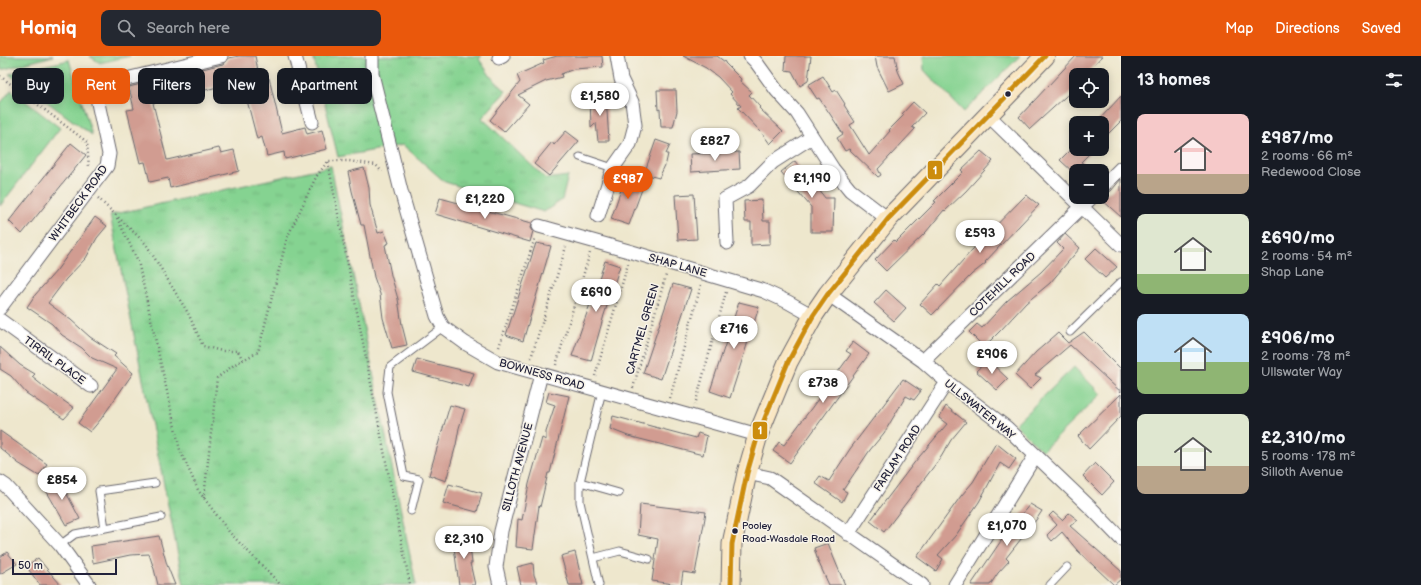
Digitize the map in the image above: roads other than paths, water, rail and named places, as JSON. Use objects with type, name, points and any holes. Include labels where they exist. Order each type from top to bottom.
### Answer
[{"type":"street","name":"WHITBECK ROAD","points":[[0,308],[107,166],[109,154],[98,103],[101,88],[114,82],[221,56]]},
{"type":"street","points":[[295,56],[312,122]]},
{"type":"street","name":"BOWNESS ROAD","points":[[372,56],[372,74],[401,191],[437,316],[443,327],[464,343],[495,360],[758,435]]},
{"type":"street","points":[[598,216],[613,168],[630,144],[635,125],[632,102],[620,79],[617,56]]},
{"type":"street","points":[[731,585],[732,544],[747,473],[758,435],[788,362],[813,316],[828,294],[888,219],[1045,56]]},
{"type":"street","points":[[756,58],[776,91],[797,113],[833,169],[850,190],[888,219]]},
{"type":"street","points":[[988,115],[1121,245]]},
{"type":"street","points":[[727,243],[725,199],[749,186],[773,162],[812,137]]},
{"type":"street","points":[[1109,179],[1121,168]]},
{"type":"street","name":"COTEHILL ROAD","points":[[923,361],[1085,204]]},
{"type":"street","name":"SHAP LANE","points":[[539,226],[764,291],[813,316]]},
{"type":"street","name":"ULLSWATER WAY","points":[[828,294],[923,361],[946,382],[1007,428],[1121,538]]},
{"type":"street","name":"TIRRIL PLACE","points":[[0,320],[91,386]]},
{"type":"street","name":"SILLOTH AVENUE","points":[[500,585],[496,567],[501,531],[547,375]]},
{"type":"street","name":"FARLAM ROAD","points":[[848,534],[946,382]]},
{"type":"street","points":[[955,585],[1036,456]]},
{"type":"street","points":[[747,473],[770,478],[922,585]]},
{"type":"street","points":[[0,482],[6,486],[60,545],[89,585]]},
{"type":"lane","points":[[580,157],[613,168]]},
{"type":"lane","points":[[1070,332],[1121,282]]},
{"type":"lane","points":[[411,511],[419,480],[404,476],[387,392],[390,367],[443,327]]},
{"type":"lane","points":[[597,389],[580,482],[580,502],[599,585]]},
{"type":"lane","points":[[105,528],[99,491],[155,482]]},
{"type":"lane","points":[[580,482],[618,493]]},
{"type":"lane","points":[[60,545],[74,534],[161,517]]},
{"type":"lane","points":[[593,558],[620,551],[649,559]]},
{"type":"lane","points":[[1050,585],[1068,568]]},
{"type":"place","name":"Pooley Road-Wasdale Road","points":[[735,531]]}]
